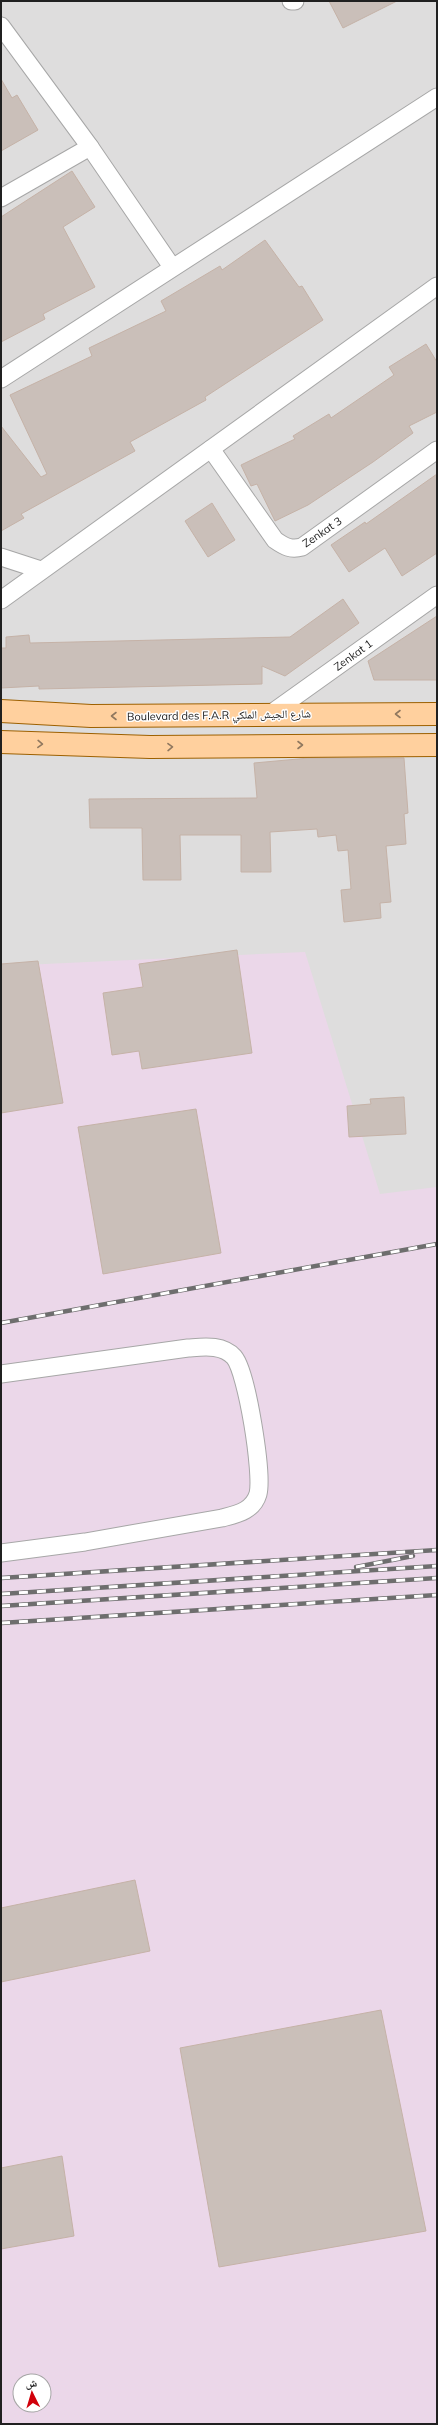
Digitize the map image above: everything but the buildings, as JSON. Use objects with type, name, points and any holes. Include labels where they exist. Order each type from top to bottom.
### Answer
[{"type":"main road","name":"Boulevard des F.A.R شارع الجيش الملكي","points":[[1,711],[91,716],[437,714]]},
{"type":"main road","points":[[1,742],[150,747],[437,745]]},
{"type":"street","points":[[1,26],[90,148],[172,267]]},
{"type":"street","points":[[1,379],[437,96]]},
{"type":"street","points":[[1,198],[90,148]]},
{"type":"street","points":[[1,600],[437,286]]},
{"type":"street","name":"Zenkat 3","points":[[211,449],[275,540],[283,546],[294,549],[302,546],[437,450]]},
{"type":"street","points":[[1,557],[42,570]]},
{"type":"street","name":"Zenkat 1","points":[[269,714],[437,595]]},
{"type":"street","points":[[1,1374],[188,1348],[204,1347],[225,1350],[234,1358],[246,1390],[253,1421],[258,1494],[252,1504],[242,1512],[222,1518],[85,1542],[1,1553]]},
{"type":"shaded area","points":[[1,1],[437,1],[437,2424],[1,2424]]},
{"type":"shaded area","points":[[305,952],[380,1194],[437,1187],[437,2424],[1,2424],[1,966]]},
{"type":"railway","points":[[1,1323],[437,1244]]},
{"type":"railway","points":[[1,1578],[437,1550]]},
{"type":"railway","points":[[356,1567],[413,1556]]},
{"type":"railway","points":[[1,1594],[437,1566]]},
{"type":"railway","points":[[1,1606],[437,1578]]},
{"type":"railway","points":[[1,1623],[437,1595]]}]
